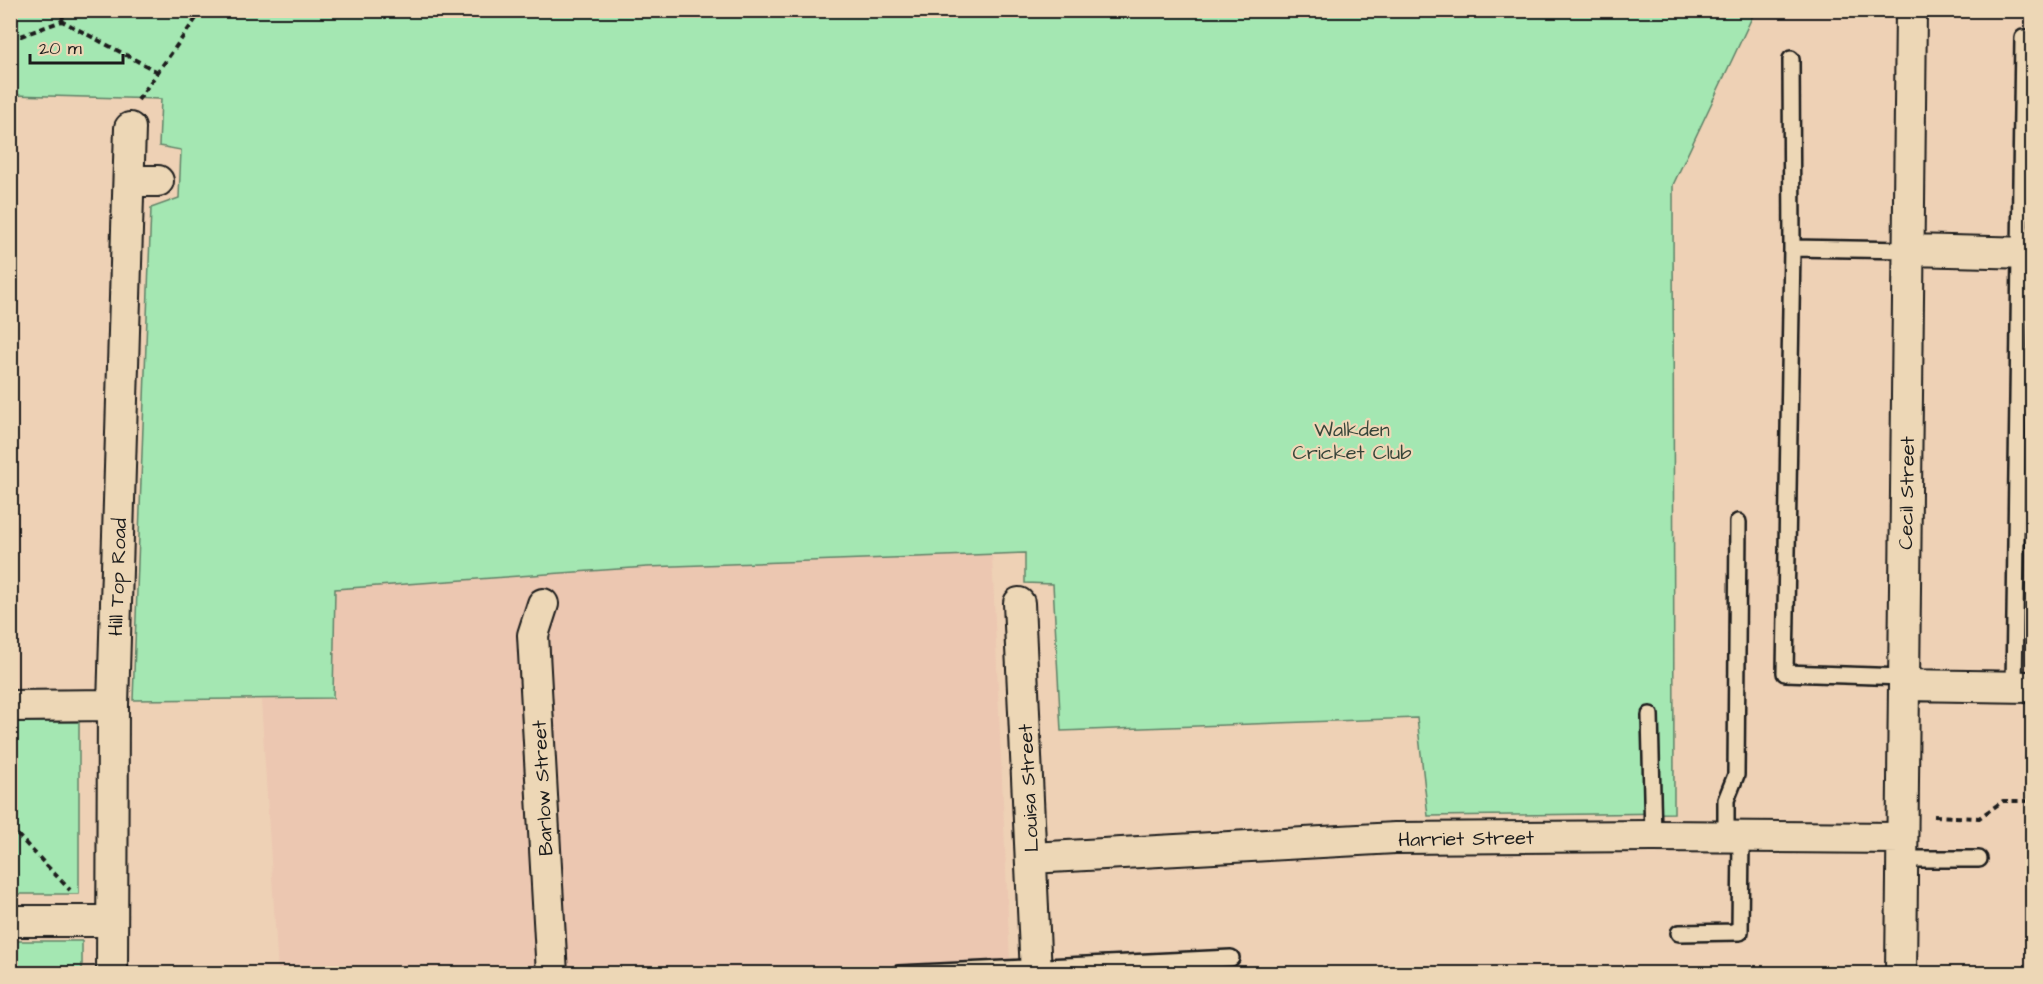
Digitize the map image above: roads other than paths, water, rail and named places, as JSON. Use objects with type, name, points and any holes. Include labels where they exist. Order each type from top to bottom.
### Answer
[{"type":"street","name":"Cecil Street","points":[[1901,974],[1911,11]]},
{"type":"street","name":"Hill Top Road","points":[[112,974],[105,921],[113,705],[143,181],[130,128]]},
{"type":"street","points":[[1909,250],[2027,253]]},
{"type":"street","name":"Louisa Street","points":[[1019,603],[1036,970]]},
{"type":"street","name":"Barlow Street","points":[[543,604],[534,625],[533,635],[552,974]]},
{"type":"street","points":[[1904,681],[2023,687]]},
{"type":"street","points":[[10,706],[113,705]]},
{"type":"street","name":"Harriet Street","points":[[1031,858],[1395,838],[1653,836],[1902,838]]},
{"type":"street","points":[[10,921],[105,921]]},
{"type":"lane","points":[[2023,687],[2027,253],[2023,38],[2032,38]]},
{"type":"lane","points":[[1791,58],[1792,248],[1785,673],[1904,681]]},
{"type":"lane","points":[[1792,248],[1909,250]]},
{"type":"lane","points":[[1679,933],[1740,932],[1734,837],[1726,800],[1736,775],[1738,522]]},
{"type":"lane","points":[[1650,715],[1653,836]]},
{"type":"lane","points":[[1902,838],[1979,859]]},
{"type":"lane","points":[[898,974],[1036,970],[1231,958]]},
{"type":"park label","name":"Walkden Cricket Club","points":[[1352,440]]}]
